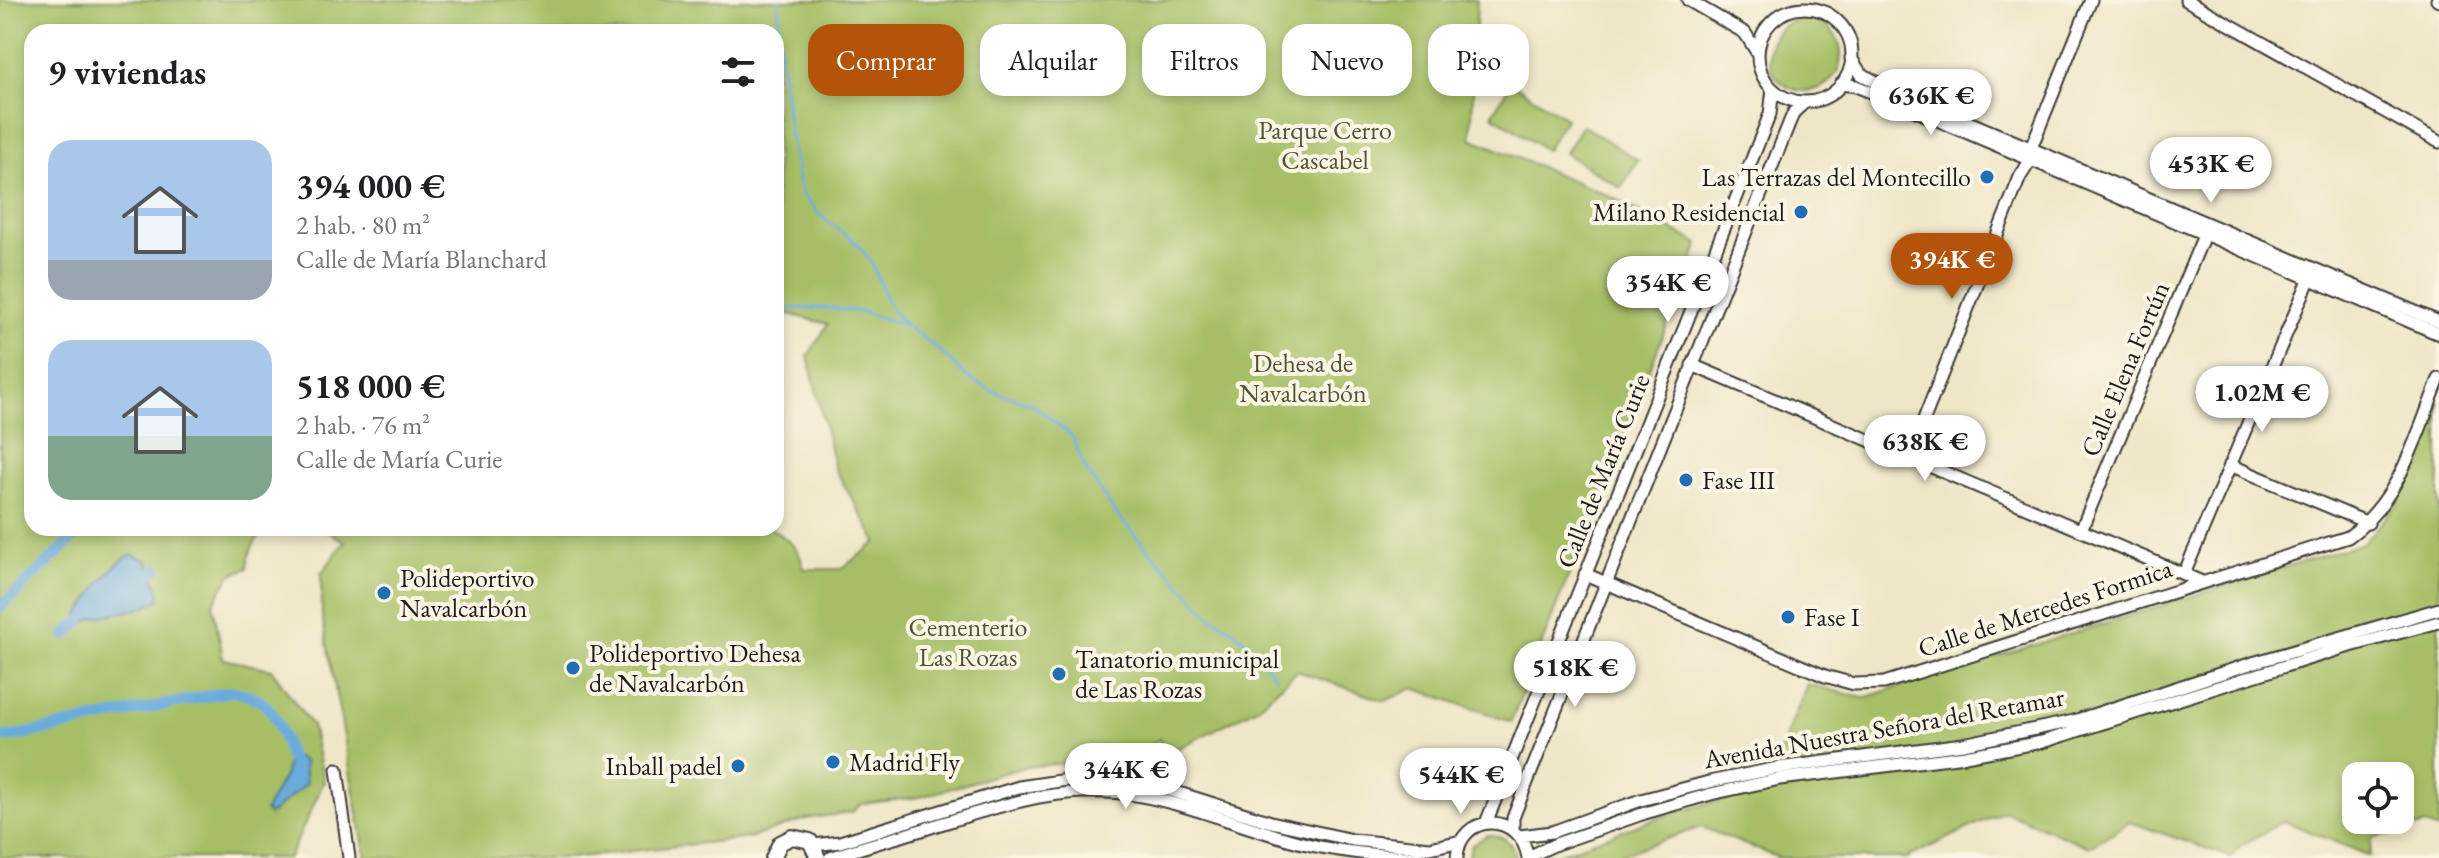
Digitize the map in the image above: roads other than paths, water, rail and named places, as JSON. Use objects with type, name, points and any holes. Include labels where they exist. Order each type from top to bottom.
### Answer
[{"type":"street","points":[[1688,0],[1745,33],[1758,54],[1762,73],[1773,89],[1787,98],[1805,102],[1825,97],[1841,84],[1848,72],[1851,45],[1837,21],[1826,13],[1811,4],[1800,8],[1788,6],[1767,28],[1758,54]]},
{"type":"street","points":[[1909,457],[2091,0]]},
{"type":"street","points":[[2194,2],[2439,142]]},
{"type":"street","points":[[1745,33],[1767,28]]},
{"type":"street","points":[[1851,58],[1855,68],[1866,78],[2030,154],[2207,230],[2439,322]]},
{"type":"street","points":[[1841,84],[1856,86],[2051,163],[2070,165],[2309,280],[2439,334]]},
{"type":"street","name":"Calle de María Curie","points":[[1486,823],[1770,114],[1773,89]]},
{"type":"street","name":"Calle de María Curie","points":[[1516,833],[1513,818],[1520,800],[1790,121],[1794,112],[1805,102]]},
{"type":"street","name":"Calle Elena Fortún","points":[[2081,530],[2207,230]]},
{"type":"street","points":[[2170,592],[2230,465],[2309,280]]},
{"type":"street","points":[[1692,365],[2202,582]]},
{"type":"street","name":"Calle de Mercedes Formica","points":[[1585,574],[1825,676],[1854,684],[1884,683],[2348,537],[2368,523],[2392,493],[2439,379]]},
{"type":"street","points":[[2230,465],[2368,523]]},
{"type":"street","name":"Avenida Nuestra Señora del Retamar","points":[[1516,833],[1552,832],[1641,800],[1778,768],[1963,744],[2074,721],[2256,662],[2439,609]]},
{"type":"street","name":"Avenida Nuestra Señora del Retamar","points":[[1528,858],[1556,844],[1711,794],[1780,779],[1965,756],[2042,742],[2439,622]]},
{"type":"street","points":[[337,769],[349,858]]},
{"type":"street","points":[[771,857],[780,843],[792,837],[805,838],[816,852],[1019,787],[1092,780],[1137,783],[1166,789],[1271,822],[1353,840],[1430,848],[1461,841],[1476,827],[1495,823],[1516,833],[1528,858]]},
{"type":"street","points":[[830,858],[1021,799],[1068,792],[1135,795],[1311,845],[1419,858]]},
{"type":"street","points":[[1457,858],[1461,841]]},
{"type":"water","points":[[132,554],[147,560],[160,600],[138,609],[93,618],[82,624],[78,618],[95,591],[108,573]]},
{"type":"water","points":[[297,758],[304,761],[306,784],[269,815],[265,811],[285,774],[287,762]]},
{"type":"waterway","points":[[778,24],[779,0]]},
{"type":"waterway","points":[[784,87],[801,193],[821,216],[855,242],[871,261],[890,308],[906,326]]},
{"type":"waterway","points":[[784,309],[827,308],[863,312],[907,326],[967,377],[990,390],[1032,404],[1072,436],[1085,468],[1113,510],[1143,544],[1210,616],[1250,645],[1275,677]]},
{"type":"waterway","points":[[0,608],[76,536]]},
{"type":"waterway","points":[[152,572],[157,569]]},
{"type":"waterway","points":[[65,635],[81,621]]},
{"type":"waterway","points":[[0,736],[10,737],[232,691],[267,706],[278,724],[291,761]]},
{"type":"place","name":"Las Terrazas del Montecillo","points":[[1987,177]]},
{"type":"place","name":"Milano Residencial","points":[[1801,212]]},
{"type":"place","name":"Fase III","points":[[1686,480]]},
{"type":"place","name":"Polideportivo Navalcarbón","points":[[384,593]]},
{"type":"place","name":"Fase I","points":[[1788,617]]},
{"type":"place","name":"Polideportivo Dehesa de Navalcarbón","points":[[573,668]]},
{"type":"place","name":"Tanatorio municipal de Las Rozas","points":[[1059,674]]},
{"type":"place","name":"Madrid Fly","points":[[833,762]]},
{"type":"place","name":"Inball padel","points":[[738,766]]},
{"type":"park label","name":"Parque Cerro Cascabel","points":[[1325,145]]},
{"type":"park label","name":"Dehesa de Navalcarbón","points":[[1303,378]]},
{"type":"park label","name":"Cementerio Las Rozas","points":[[968,642]]}]
